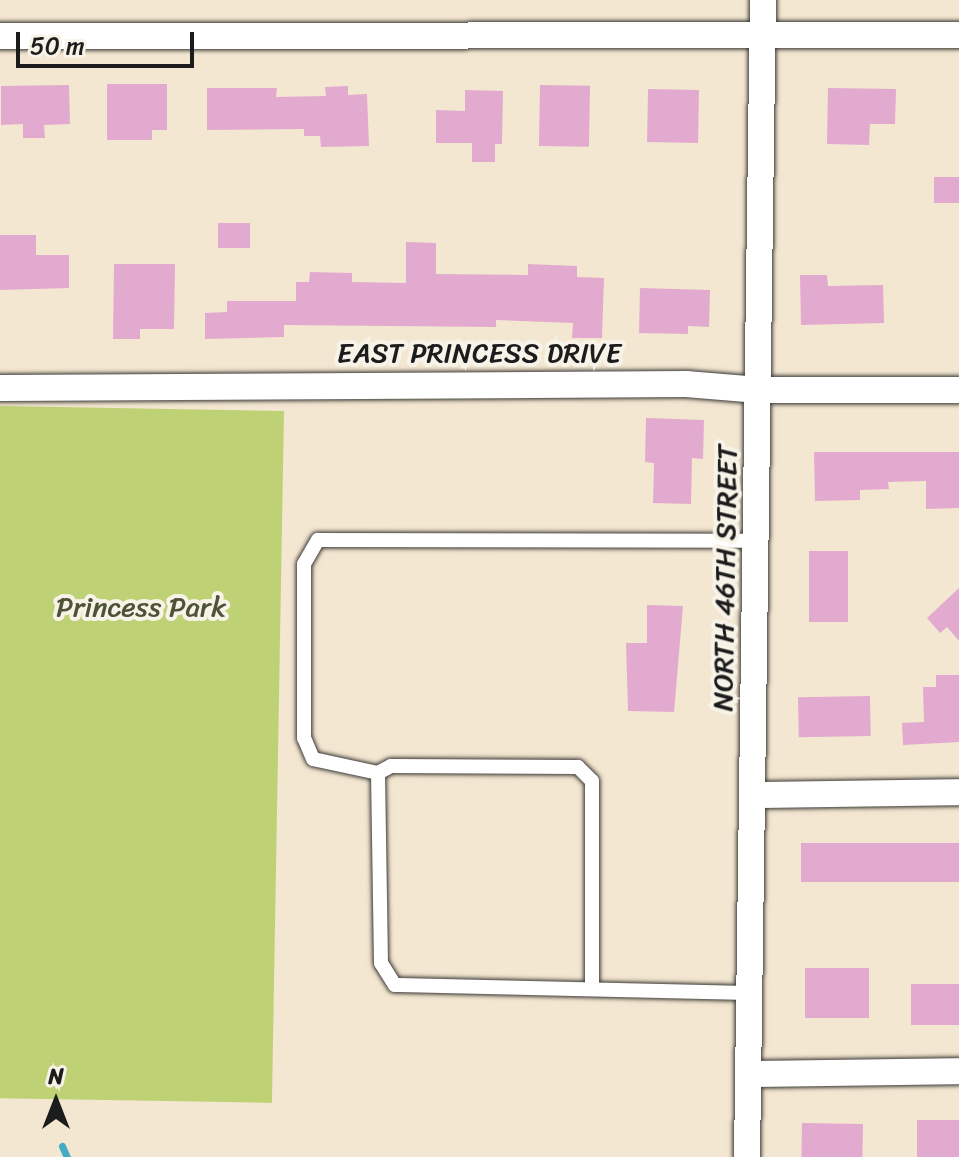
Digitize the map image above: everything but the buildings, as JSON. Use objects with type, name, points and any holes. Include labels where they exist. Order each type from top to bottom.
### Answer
[{"type":"street","name":"NORTH 46TH STREET","points":[[747,1157],[756,795],[763,0]]},
{"type":"street","points":[[0,36],[959,35]]},
{"type":"street","name":"EAST PRINCESS DRIVE","points":[[0,388],[686,384],[759,390],[959,390]]},
{"type":"street","points":[[756,795],[959,792]]},
{"type":"street","points":[[750,1074],[959,1071]]},
{"type":"lane","points":[[592,989],[592,781],[578,767],[391,766],[378,773],[313,759],[304,738],[304,564],[318,540],[758,541]]},
{"type":"lane","points":[[378,773],[381,963],[395,985],[752,993]]},
{"type":"green space","name":"Princess Park","points":[[0,406],[284,411],[272,1103],[0,1098]]},
{"type":"waterway","points":[[62,1146],[67,1157]]}]
